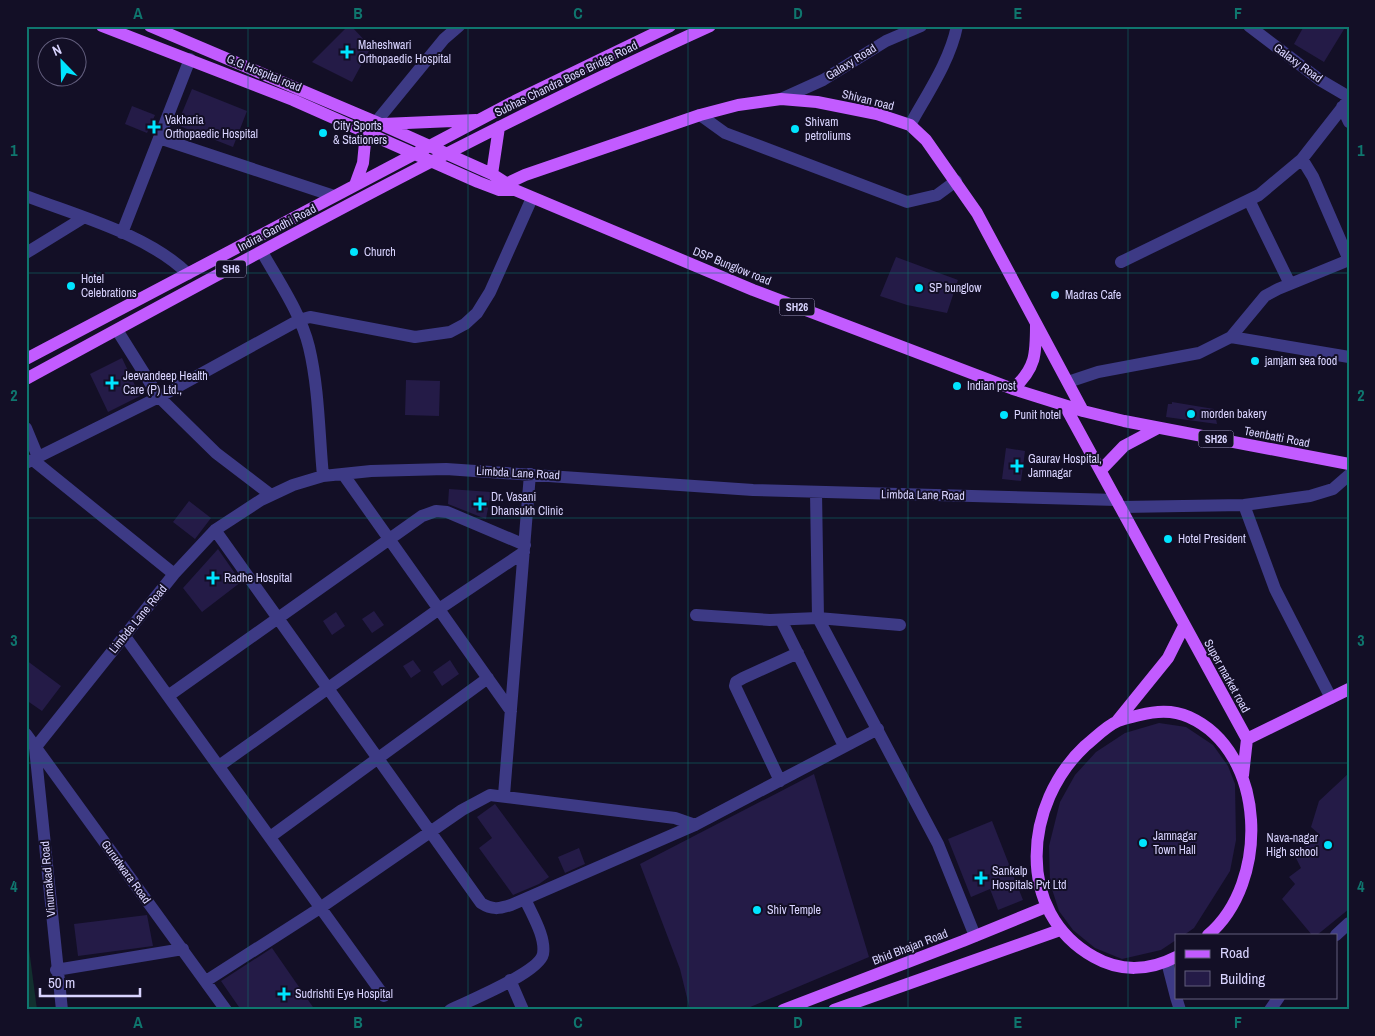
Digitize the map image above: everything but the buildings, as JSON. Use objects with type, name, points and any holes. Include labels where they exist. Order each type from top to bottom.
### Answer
[{"type":"main road","name":"G.G Hospital road","points":[[102,26],[292,100],[412,154]]},
{"type":"main road","name":"Subhas Chandra Bose Bridge Road","points":[[429,146],[560,78],[670,26]]},
{"type":"main road","name":"Subhas Chandra Bose Bridge Road","points":[[437,159],[499,127],[710,26]]},
{"type":"main road","name":"G.G Hospital road","points":[[156,29],[429,146]]},
{"type":"main road","points":[[156,29],[156,46]]},
{"type":"main road","name":"Shivan road","points":[[508,188],[700,115],[738,105],[781,99],[817,102],[868,112],[910,125],[926,140],[956,181],[976,213],[1083,411]]},
{"type":"main road","points":[[378,123],[479,120]]},
{"type":"main road","points":[[492,174],[499,127]]},
{"type":"main road","points":[[355,185],[362,163],[366,132]]},
{"type":"main road","name":"DSP Bunglow road","points":[[429,146],[437,159],[753,290],[1013,389],[1083,411]]},
{"type":"main road","name":"Indira Gandhi Road","points":[[26,359],[429,146]]},
{"type":"main road","name":"DSP Bunglow road","points":[[412,154],[492,174],[508,188]]},
{"type":"main road","name":"Indira Gandhi Road","points":[[26,379],[437,159]]},
{"type":"main road","points":[[1013,389],[1024,379],[1032,367],[1036,351],[1036,322]]},
{"type":"main road","name":"Super market road","points":[[1065,406],[1102,470],[1184,626],[1247,739]]},
{"type":"main road","name":"Teenbatti Road","points":[[1083,411],[1158,428],[1349,464]]},
{"type":"main road","points":[[1102,470],[1124,446],[1158,428]]},
{"type":"main road","points":[[1172,960],[1133,969],[1109,966],[1073,944],[1060,930],[1046,907],[1038,881],[1037,847],[1042,815],[1056,783],[1072,759],[1096,737],[1118,721],[1168,658],[1184,626]]},
{"type":"main road","points":[[1209,934],[1216,928],[1239,894],[1248,865],[1252,836],[1251,814],[1243,775],[1247,739],[1349,689]]},
{"type":"main road","points":[[1118,721],[1149,713],[1170,712],[1182,719],[1208,728],[1243,775]]},
{"type":"main road","name":"Bhid Bhajan Road","points":[[782,1010],[799,1007],[1046,907]]},
{"type":"main road","points":[[834,1010],[1060,930]]},
{"type":"street","points":[[378,123],[438,46],[460,26]]},
{"type":"street","name":"Galaxy Road","points":[[781,99],[823,80],[886,41],[921,26]]},
{"type":"street","points":[[910,125],[938,74],[954,39],[957,26]]},
{"type":"street","name":"Galaxy Road","points":[[1249,26],[1347,101]]},
{"type":"street","points":[[122,233],[190,59]]},
{"type":"street","points":[[1347,101],[1349,122]]},
{"type":"street","points":[[1121,262],[1249,200],[1302,159],[1347,101]]},
{"type":"street","points":[[700,115],[726,133],[907,202],[937,195],[956,181]]},
{"type":"street","points":[[159,138],[334,196]]},
{"type":"street","points":[[1068,382],[1098,372],[1199,354],[1231,337],[1266,296],[1349,260],[1313,178],[1302,159]]},
{"type":"street","points":[[26,196],[144,242],[173,259],[188,274]]},
{"type":"street","points":[[32,460],[158,397],[299,320],[310,317],[415,337],[450,332],[465,324],[477,313],[490,292],[532,198]]},
{"type":"street","points":[[1249,200],[1290,284]]},
{"type":"street","points":[[26,252],[83,218]]},
{"type":"street","points":[[262,252],[299,320],[309,346],[323,476]]},
{"type":"street","points":[[117,330],[158,397],[216,452],[271,495]]},
{"type":"street","points":[[1231,337],[1349,357]]},
{"type":"street","points":[[26,428],[32,460],[174,574]]},
{"type":"street","name":"Limbda Lane Road","points":[[35,748],[174,574],[215,530],[271,495],[293,484],[323,476],[446,469],[694,486],[816,492],[1120,504],[1244,505],[1310,496],[1332,489],[1349,475]]},
{"type":"street","points":[[343,474],[511,711]]},
{"type":"street","points":[[504,795],[530,474]]},
{"type":"street","points":[[816,492],[818,618],[938,844],[975,936]]},
{"type":"street","points":[[1244,505],[1276,588],[1331,698]]},
{"type":"street","points":[[168,696],[422,516],[436,511],[446,512],[524,549]]},
{"type":"street","points":[[215,530],[481,903],[497,909],[525,899],[694,826],[878,729]]},
{"type":"street","points":[[219,766],[524,549]]},
{"type":"street","points":[[696,615],[781,620],[818,618],[900,625]]},
{"type":"street","points":[[781,620],[844,746]]},
{"type":"street","points":[[124,635],[384,996]]},
{"type":"street","points":[[780,781],[735,686],[736,682],[743,678],[798,653]]},
{"type":"street","points":[[270,837],[488,678]]},
{"type":"street","name":"Gurudwara Road","points":[[26,734],[226,1010]]},
{"type":"street","name":"Vinumakad Road","points":[[35,748],[56,970],[62,1010]]},
{"type":"street","points":[[206,981],[320,908],[478,800],[490,795],[504,795],[675,818],[694,826]]},
{"type":"street","points":[[450,1010],[510,980],[530,968],[543,956],[542,941],[525,899]]},
{"type":"street","points":[[1337,934],[1349,923]]},
{"type":"street","points":[[56,970],[183,949]]},
{"type":"street","points":[[1172,960],[1175,988]]},
{"type":"street","points":[[510,980],[523,1010]]},
{"type":"street","points":[[1176,998],[1180,1010]]},
{"type":"street","points":[[1270,1010],[1278,998]]},
{"type":"green space","points":[[26,926],[37,1010],[26,1010]]},
{"type":"place","name":"Maheshwari Orthopaedic Hospital","points":[[347,52]]},
{"type":"place","name":"Vakharia Orthopaedic Hospital","points":[[154,127]]},
{"type":"place","name":"Shivam petroliums","points":[[795,129]]},
{"type":"place","name":"City Sports & Stationers","points":[[323,133]]},
{"type":"place","name":"Church","points":[[354,252]]},
{"type":"place","name":"Hotel Celebrations","points":[[71,286]]},
{"type":"place","name":"SP bunglow","points":[[919,288]]},
{"type":"place","name":"Madras Cafe","points":[[1055,295]]},
{"type":"place","name":"jamjam sea food","points":[[1255,361]]},
{"type":"place","name":"Jeevandeep Health Care (P) Ltd.,","points":[[112,383]]},
{"type":"place","name":"Indian post","points":[[957,386]]},
{"type":"place","name":"morden bakery","points":[[1191,414]]},
{"type":"place","name":"Punit hotel","points":[[1004,415]]},
{"type":"place","name":"Gaurav Hospital, Jamnagar","points":[[1017,466]]},
{"type":"place","name":"Dr. Vasani Dhansukh Clinic","points":[[480,504]]},
{"type":"place","name":"Hotel President","points":[[1168,539]]},
{"type":"place","name":"Radhe Hospital","points":[[213,578]]},
{"type":"place","name":"Jamnagar Town Hall","points":[[1143,843]]},
{"type":"place","name":"Nava-nagar High school","points":[[1328,845]]},
{"type":"place","name":"Sankalp Hospitals Pvt Ltd","points":[[981,878]]},
{"type":"place","name":"Shiv Temple","points":[[757,910]]},
{"type":"place","name":"Sudrishti Eye Hospital","points":[[284,994]]}]
